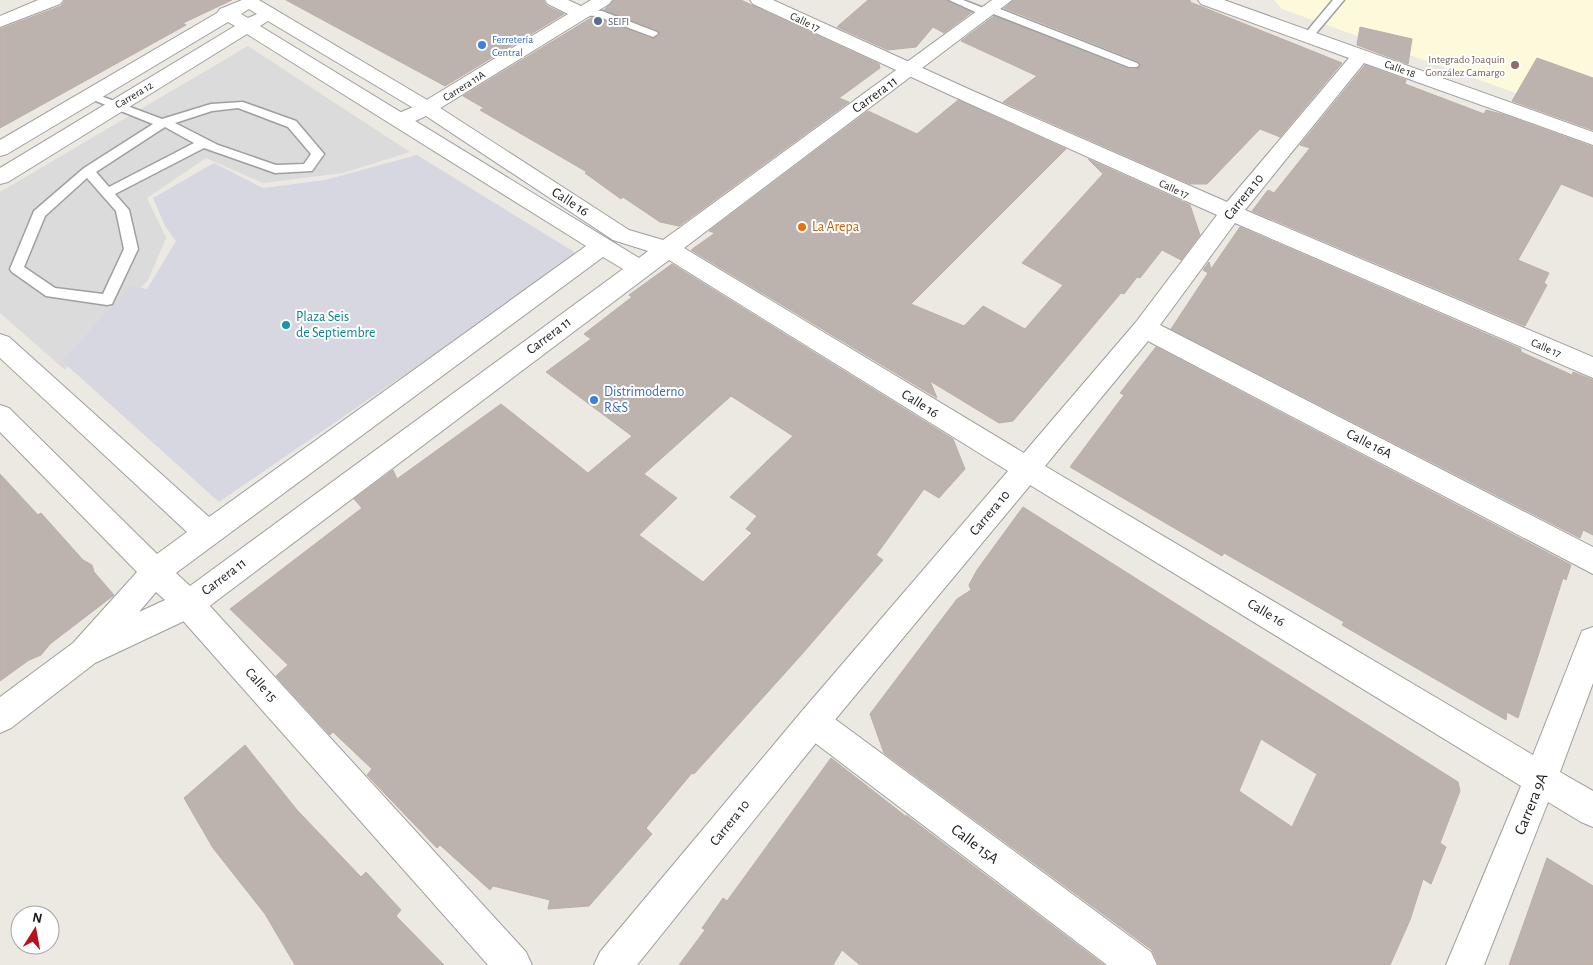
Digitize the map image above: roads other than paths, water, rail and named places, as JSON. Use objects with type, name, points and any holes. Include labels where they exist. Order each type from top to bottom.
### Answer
[{"type":"street","points":[[0,22],[54,0]]},
{"type":"street","points":[[554,0],[581,13]]},
{"type":"street","name":"Carrera 11A","points":[[399,120],[427,108],[603,0]]},
{"type":"street","name":"Calle 17","points":[[759,0],[908,70],[1230,214],[1593,368]]},
{"type":"street","name":"Calle 18","points":[[1207,0],[1593,139]]},
{"type":"street","name":"Carrera 12","points":[[0,149],[250,1]]},
{"type":"street","name":"Calle 16","points":[[250,1],[427,108],[621,234],[668,249],[1027,469],[1593,810]]},
{"type":"street","name":"Carrera 11","points":[[84,653],[188,604],[993,7]]},
{"type":"street","name":"Calle 16","points":[[226,14],[604,245],[640,269]]},
{"type":"street","name":"Carrera 12","points":[[0,177],[246,26],[269,14]]},
{"type":"street","name":"Carrera 10","points":[[613,965],[813,722],[1145,328],[1230,214],[1361,55]]},
{"type":"street","name":"Carrera 11","points":[[0,717],[84,653],[156,571],[604,245]]},
{"type":"street","name":"Calle 16A","points":[[1145,328],[1593,561]]},
{"type":"street","points":[[0,343],[207,534]]},
{"type":"street","name":"Calle 15","points":[[0,415],[188,604],[513,965]]},
{"type":"street","name":"Carrera 9A","points":[[1465,965],[1541,778],[1593,640]]},
{"type":"street","name":"Calle 15A","points":[[813,722],[1138,965]]},
{"type":"lane","points":[[954,0],[993,7],[1133,65]]},
{"type":"lane","points":[[1308,36],[1339,0]]},
{"type":"lane","points":[[581,13],[598,13],[653,34]]},
{"type":"lane","points":[[88,171],[122,210],[131,249],[107,300],[51,292],[17,269],[39,214],[88,171],[164,123],[211,108],[239,104],[292,124],[318,154],[308,168],[275,169],[214,148],[164,123],[90,95]]},
{"type":"lane","points":[[107,193],[203,142]]},
{"type":"place","name":"SEIFI","points":[[598,21]]},
{"type":"place","name":"Ferretería Central","points":[[482,45]]},
{"type":"place","name":"Integrado Joaquín González Camargo","points":[[1515,65]]},
{"type":"place","name":"La Arepa","points":[[802,227]]},
{"type":"place","name":"Plaza Seis de Septiembre","points":[[286,325]]},
{"type":"place","name":"Distrimoderno R&S","points":[[594,400]]}]
